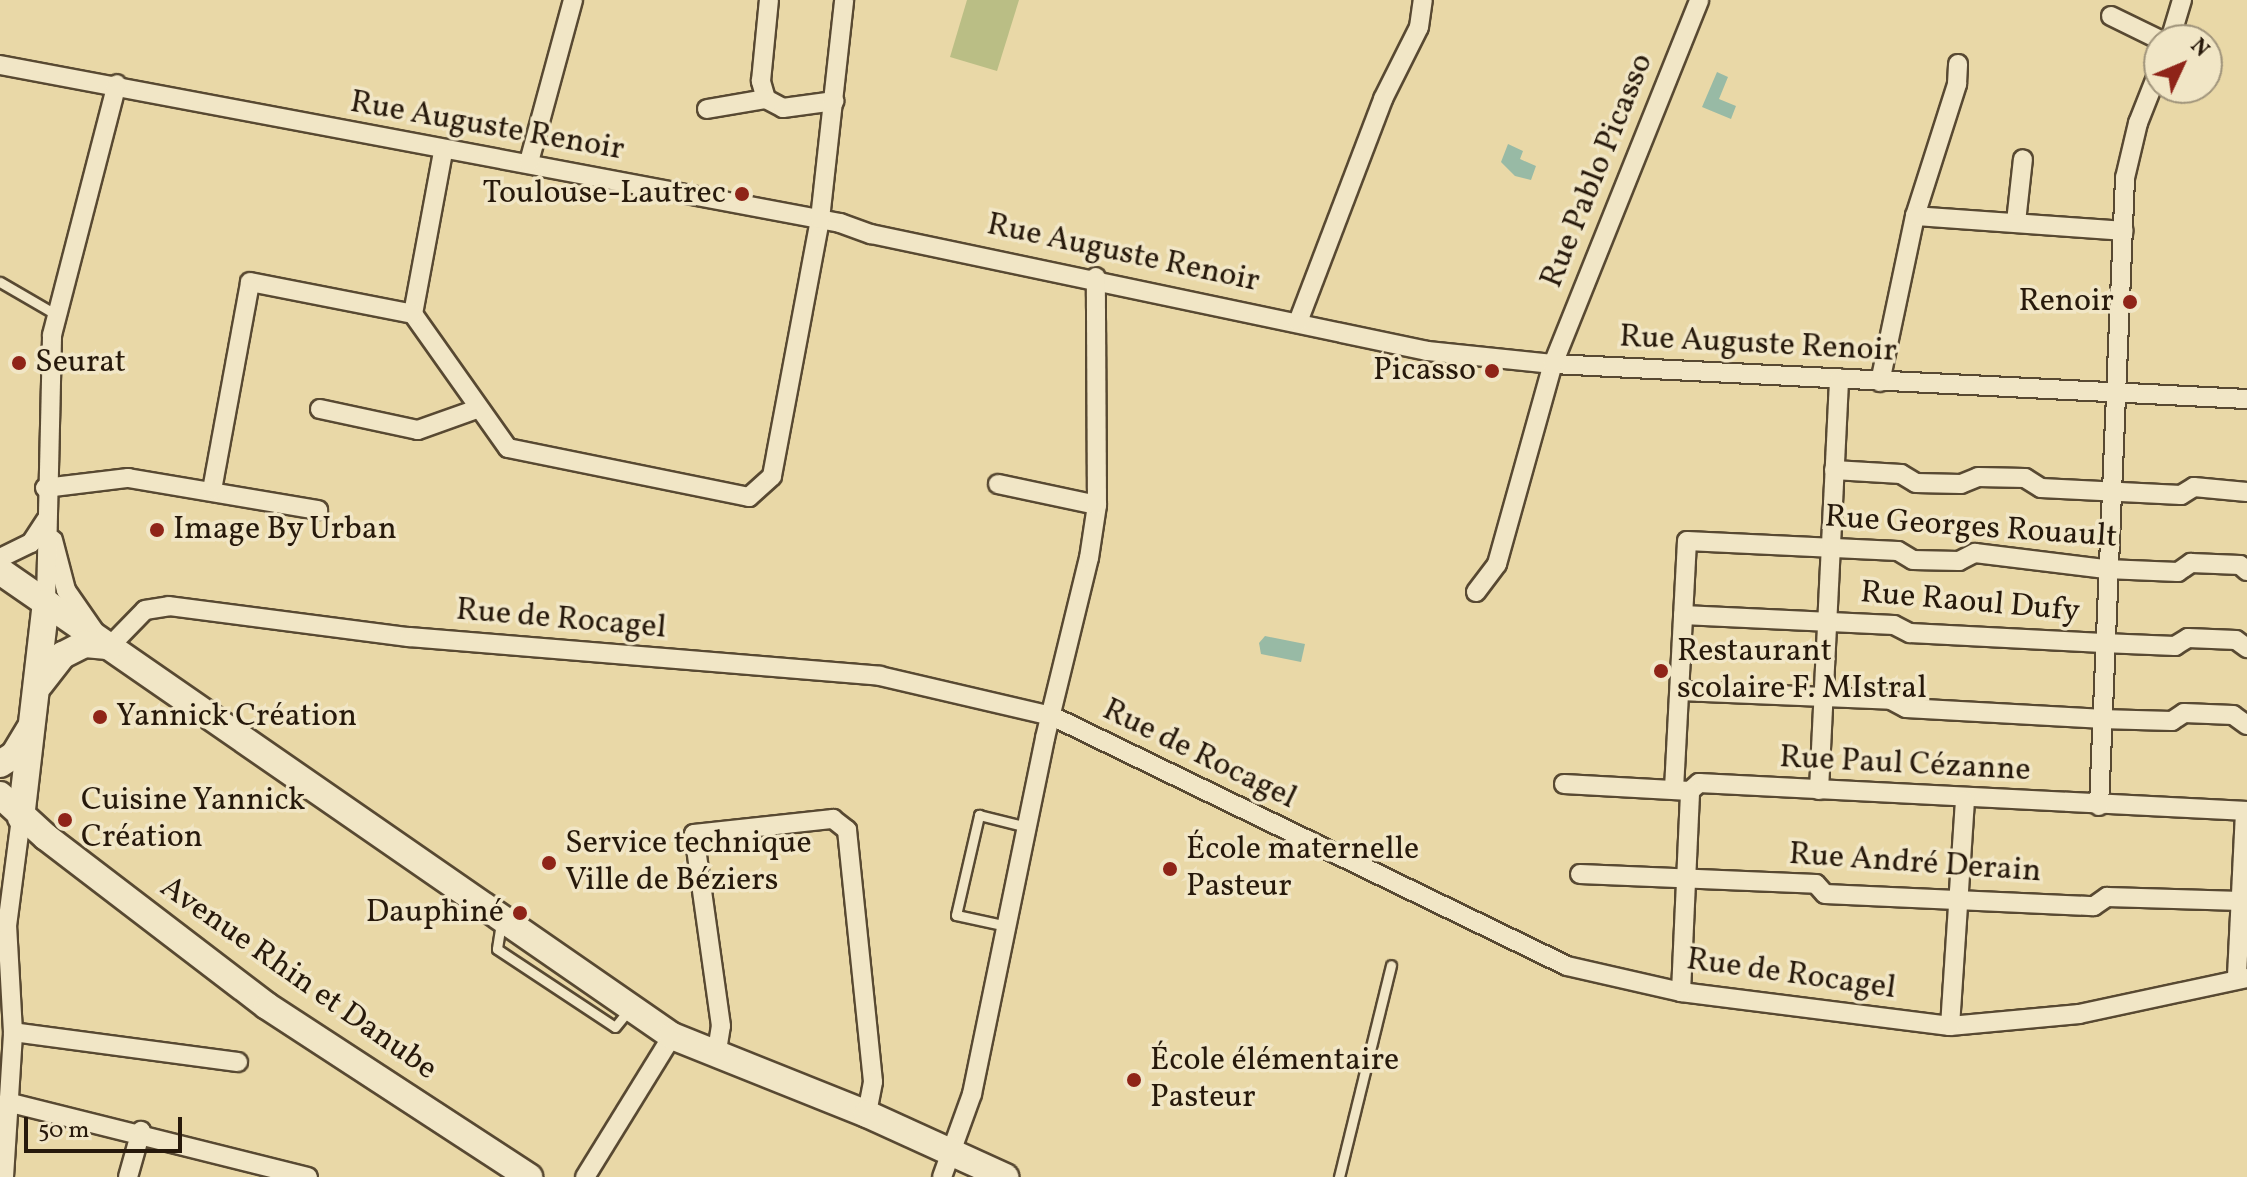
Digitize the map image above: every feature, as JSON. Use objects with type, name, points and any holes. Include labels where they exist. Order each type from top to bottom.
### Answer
[{"type":"street","points":[[529,162],[573,0]]},
{"type":"street","points":[[766,99],[761,81],[769,0]]},
{"type":"street","points":[[443,152],[413,314],[477,409],[508,448],[749,497],[772,476],[820,219],[844,0]]},
{"type":"street","points":[[1298,322],[1383,99],[1419,27],[1423,0]]},
{"type":"street","name":"Rue Pablo Picasso","points":[[1476,592],[1497,564],[1553,364],[1699,0]]},
{"type":"street","points":[[2175,24],[2182,0]]},
{"type":"street","points":[[2111,16],[2143,32]]},
{"type":"street","points":[[1880,382],[1915,216],[1957,84],[1958,64]]},
{"type":"street","name":"Rue Auguste Renoir","points":[[0,65],[48,77],[117,84],[443,152],[529,162],[820,219],[1427,351],[1553,364],[2247,399]]},
{"type":"street","points":[[4,1177],[2,1130],[13,1032],[3,926],[40,684],[46,602],[47,398],[57,315],[117,84]]},
{"type":"street","points":[[707,109],[766,99],[783,108],[835,101]]},
{"type":"street","points":[[2099,806],[2109,492],[2123,231],[2130,151],[2147,104]]},
{"type":"street","points":[[2016,222],[2023,159]]},
{"type":"street","points":[[1915,216],[2123,231]]},
{"type":"street","points":[[947,1165],[972,1094],[1097,505],[1096,277]]},
{"type":"street","points":[[212,490],[250,282],[413,314]]},
{"type":"street","points":[[1819,790],[1839,378]]},
{"type":"street","points":[[320,409],[418,430],[477,409]]},
{"type":"street","points":[[1834,470],[1901,474],[1916,483],[2025,478],[2041,488],[2181,495],[2194,487],[2247,492]]},
{"type":"street","points":[[45,488],[128,478],[318,510]]},
{"type":"street","points":[[998,484],[1097,505]]},
{"type":"street","points":[[0,558],[31,543],[48,518]]},
{"type":"street","points":[[48,518],[66,590],[105,642]]},
{"type":"street","name":"Rue Georges Rouault","points":[[1683,615],[1687,541],[1898,551],[1913,560],[1959,561],[1975,553],[2106,569],[2178,572],[2191,563],[2240,565],[2247,571]]},
{"type":"street","points":[[0,571],[502,919],[564,977],[631,1007],[672,1036],[716,1057],[867,1114],[947,1165],[1005,1177]]},
{"type":"street","name":"Rue de Rocagel","points":[[105,642],[145,610],[169,606],[409,637],[880,676],[1052,716],[1567,966],[1681,992],[1950,1026],[2079,1014],[2242,977]]},
{"type":"street","points":[[1681,992],[1685,880],[1680,691],[1683,615]]},
{"type":"street","name":"Rue Raoul Dufy","points":[[1683,615],[1894,625],[1910,633],[2103,643],[2175,646],[2200,638],[2236,640],[2247,648]]},
{"type":"street","points":[[40,684],[63,655],[85,644],[105,642]]},
{"type":"street","points":[[1680,691],[1891,700],[1906,708],[2100,719],[2172,721],[2184,713],[2233,715],[2247,725]]},
{"type":"street","points":[[0,764],[14,755],[36,719]]},
{"type":"street","name":"Rue Paul Cézanne","points":[[1564,784],[1682,790],[1699,783],[1965,800],[2246,811]]},
{"type":"street","name":"Avenue Rhin et Danube","points":[[0,795],[21,818],[267,1006],[529,1177]]},
{"type":"street","points":[[1950,1026],[1961,900],[1965,800]]},
{"type":"street","points":[[2242,977],[2241,901],[2246,811]]},
{"type":"street","points":[[716,1057],[721,1026],[694,834],[833,819],[847,830],[849,846],[873,1082],[867,1114]]},
{"type":"street","name":"Rue André Derain","points":[[1580,874],[1816,884],[1825,894],[2094,906],[2107,897],[2241,901]]},
{"type":"street","points":[[13,1032],[238,1062]]},
{"type":"street","points":[[585,1177],[672,1036]]},
{"type":"street","points":[[7,1102],[141,1131],[308,1177]]},
{"type":"street","points":[[128,1177],[141,1131]]},
{"type":"lane","points":[[0,282],[57,315]]},
{"type":"lane","points":[[1007,926],[956,915],[979,815],[1027,827]]},
{"type":"lane","points":[[1339,1177],[1391,965]]},
{"type":"green space","points":[[967,0],[1019,0],[997,71],[950,57]]},
{"type":"shaded area","points":[[1717,72],[1728,77],[1719,99],[1736,106],[1731,119],[1702,107]]},
{"type":"shaded area","points":[[1508,144],[1523,151],[1520,159],[1536,166],[1531,180],[1515,176],[1501,162]]},
{"type":"shaded area","points":[[1265,636],[1305,644],[1301,662],[1261,654],[1259,643]]},
{"type":"place","name":"Toulouse-Lautrec","points":[[742,194]]},
{"type":"place","name":"Renoir","points":[[2130,302]]},
{"type":"place","name":"Seurat","points":[[19,363]]},
{"type":"place","name":"Picasso","points":[[1492,371]]},
{"type":"place","name":"Image By Urban","points":[[157,530]]},
{"type":"place","name":"Restaurant scolaire F. MIstral","points":[[1661,671]]},
{"type":"place","name":"Yannick Création","points":[[100,717]]},
{"type":"place","name":"Cuisine Yannick Création","points":[[65,820]]},
{"type":"place","name":"Service technique Ville de Béziers","points":[[549,863]]},
{"type":"place","name":"École maternelle Pasteur","points":[[1170,869]]},
{"type":"place","name":"Dauphiné","points":[[520,913]]},
{"type":"place","name":"École élémentaire Pasteur","points":[[1134,1080]]}]
